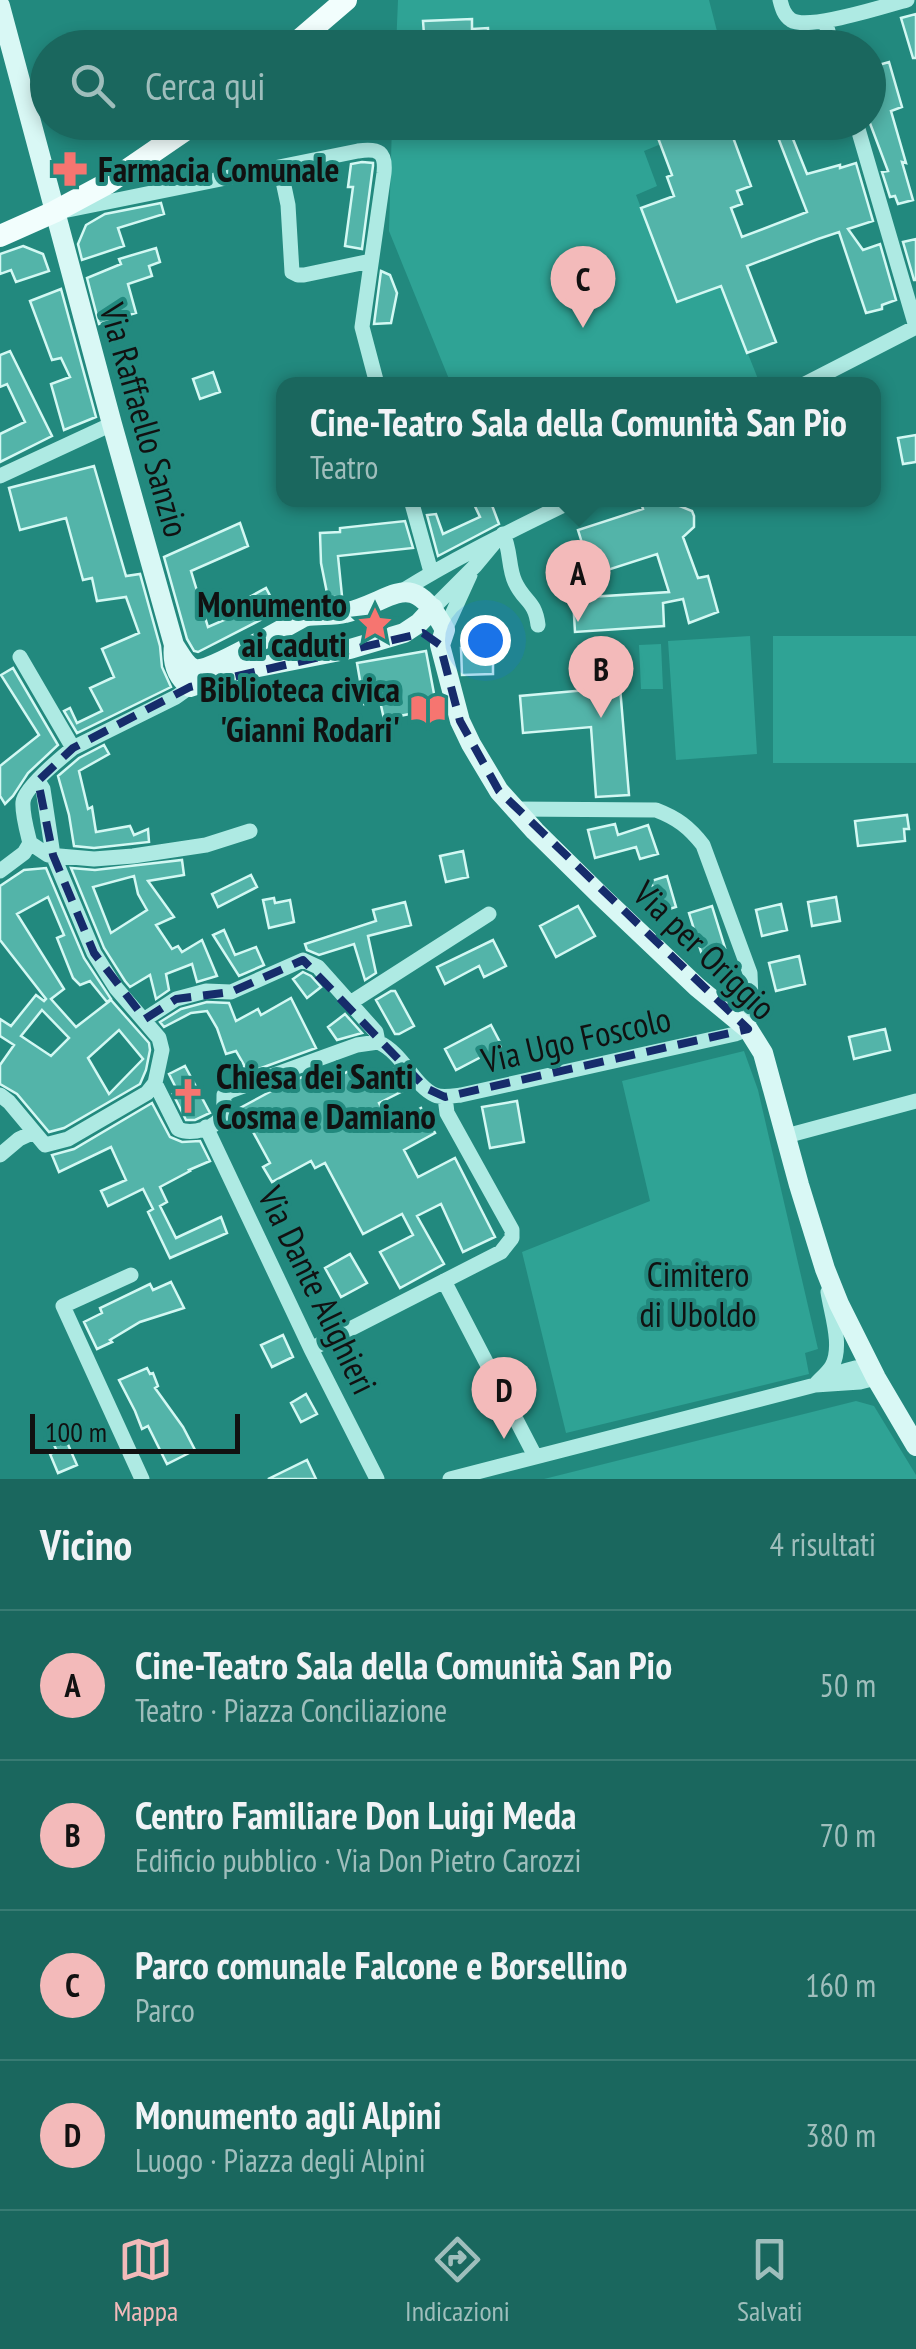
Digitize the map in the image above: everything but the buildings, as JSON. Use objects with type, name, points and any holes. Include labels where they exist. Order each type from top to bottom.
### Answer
[{"type":"main road","points":[[311,30],[346,0]]},
{"type":"main road","points":[[0,236],[113,192],[175,140]]},
{"type":"street","points":[[780,0],[789,19],[809,25],[907,0]]},
{"type":"street","name":"Via Raffaello Sanzio","points":[[0,6],[30,120]]},
{"type":"street","points":[[825,21],[828,30]]},
{"type":"street","name":"Via Raffaello Sanzio","points":[[35,140],[174,645],[177,672],[190,687]]},
{"type":"street","points":[[819,377],[916,327],[861,140]]},
{"type":"street","points":[[113,192],[358,151],[383,155],[386,160],[362,327],[376,377]]},
{"type":"street","points":[[280,166],[288,205],[292,272],[298,276],[371,261]]},
{"type":"street","points":[[0,476],[112,424]]},
{"type":"street","points":[[412,507],[431,572]]},
{"type":"street","points":[[174,645],[193,669],[210,666],[313,614],[341,615],[402,591],[488,541],[560,507]]},
{"type":"street","points":[[190,687],[238,671],[404,633],[420,624],[500,536]]},
{"type":"street","points":[[500,536],[507,542],[514,581],[533,604],[538,625]]},
{"type":"street","points":[[404,633],[443,638],[475,566]]},
{"type":"street","points":[[402,591],[416,593],[433,608]]},
{"type":"street","name":"Via per Origgio","points":[[433,608],[454,699],[491,780],[514,809],[600,896],[748,1029],[763,1053],[803,1200],[839,1304],[916,1446]]},
{"type":"street","points":[[324,614],[334,638],[328,653]]},
{"type":"street","points":[[297,621],[291,633],[298,654],[305,658]]},
{"type":"street","points":[[20,657],[73,748]]},
{"type":"street","points":[[210,666],[176,698],[73,748],[38,781],[23,800],[30,843],[44,854],[94,859],[206,845],[250,831]]},
{"type":"street","points":[[0,1095],[44,1145],[68,1139],[147,1093],[155,1082],[162,1045],[145,1019],[116,988],[94,953],[53,855],[43,789],[38,781]]},
{"type":"street","points":[[514,809],[656,810],[690,828],[703,844],[750,973],[748,1029]]},
{"type":"street","points":[[0,871],[22,855],[30,843]]},
{"type":"street","points":[[350,1004],[490,914]]},
{"type":"street","name":"Via Ugo Foscolo","points":[[145,1019],[176,999],[206,991],[231,992],[303,960],[318,967],[376,1032],[378,1042],[390,1047],[426,1088],[446,1097],[748,1029]]},
{"type":"street","points":[[155,1082],[178,1129],[184,1132],[206,1128],[222,1116],[224,1095],[230,1090],[358,1045],[378,1042]]},
{"type":"street","points":[[311,1349],[501,1252],[512,1238],[500,1205],[447,1113],[446,1097]]},
{"type":"street","points":[[786,1136],[916,1100]]},
{"type":"street","name":"Via Dante Alighieri","points":[[206,1128],[377,1479]]},
{"type":"street","points":[[0,1155],[34,1132]]},
{"type":"street","points":[[815,1385],[830,1370],[836,1342],[825,1268]]},
{"type":"street","points":[[131,1275],[63,1306],[142,1479]]},
{"type":"street","points":[[444,1282],[536,1456]]},
{"type":"street","points":[[450,1479],[815,1385],[848,1370],[865,1367],[874,1373]]},
{"type":"highlighted area","points":[[423,633],[440,645],[460,721],[499,791],[748,1029],[445,1097],[426,1088],[303,960],[231,992],[176,999],[145,1019],[94,953],[53,855],[38,781],[73,748],[190,687]]},
{"type":"green space","points":[[398,0],[709,0],[717,30],[397,30]]},
{"type":"green space","points":[[392,140],[659,140],[661,144],[644,151],[657,186],[636,195],[677,302],[721,286],[757,377],[448,377],[389,231]]},
{"type":"green space","points":[[750,636],[757,754],[676,760],[668,641]]},
{"type":"green space","points":[[773,636],[916,636],[916,763],[773,763]]},
{"type":"green space","points":[[661,644],[663,689],[641,689],[639,645]]},
{"type":"green space","name":"Cimitero di Uboldo","points":[[744,1051],[758,1090],[818,1349],[805,1353],[809,1374],[566,1433],[522,1252],[650,1201],[622,1081]]},
{"type":"green space","points":[[856,1401],[874,1406],[916,1479],[544,1479]]},
{"type":"place","name":"Farmacia Comunale","points":[[70,169]]},
{"type":"place","name":"Parco comunale Falcone e Borsellino","points":[[583,328]]},
{"type":"place","name":"Cine-Teatro Sala della Comunità San Pio","points":[[578,622]]},
{"type":"place","name":"Monumento ai caduti","points":[[375,624]]},
{"type":"place","name":"Biblioteca civica 'Gianni Rodari'","points":[[428,709]]},
{"type":"place","name":"Centro Familiare Don Luigi Meda","points":[[601,718]]},
{"type":"place","name":"Chiesa dei Santi Cosma e Damiano","points":[[188,1096]]},
{"type":"place","name":"Monumento agli Alpini","points":[[504,1439]]}]
